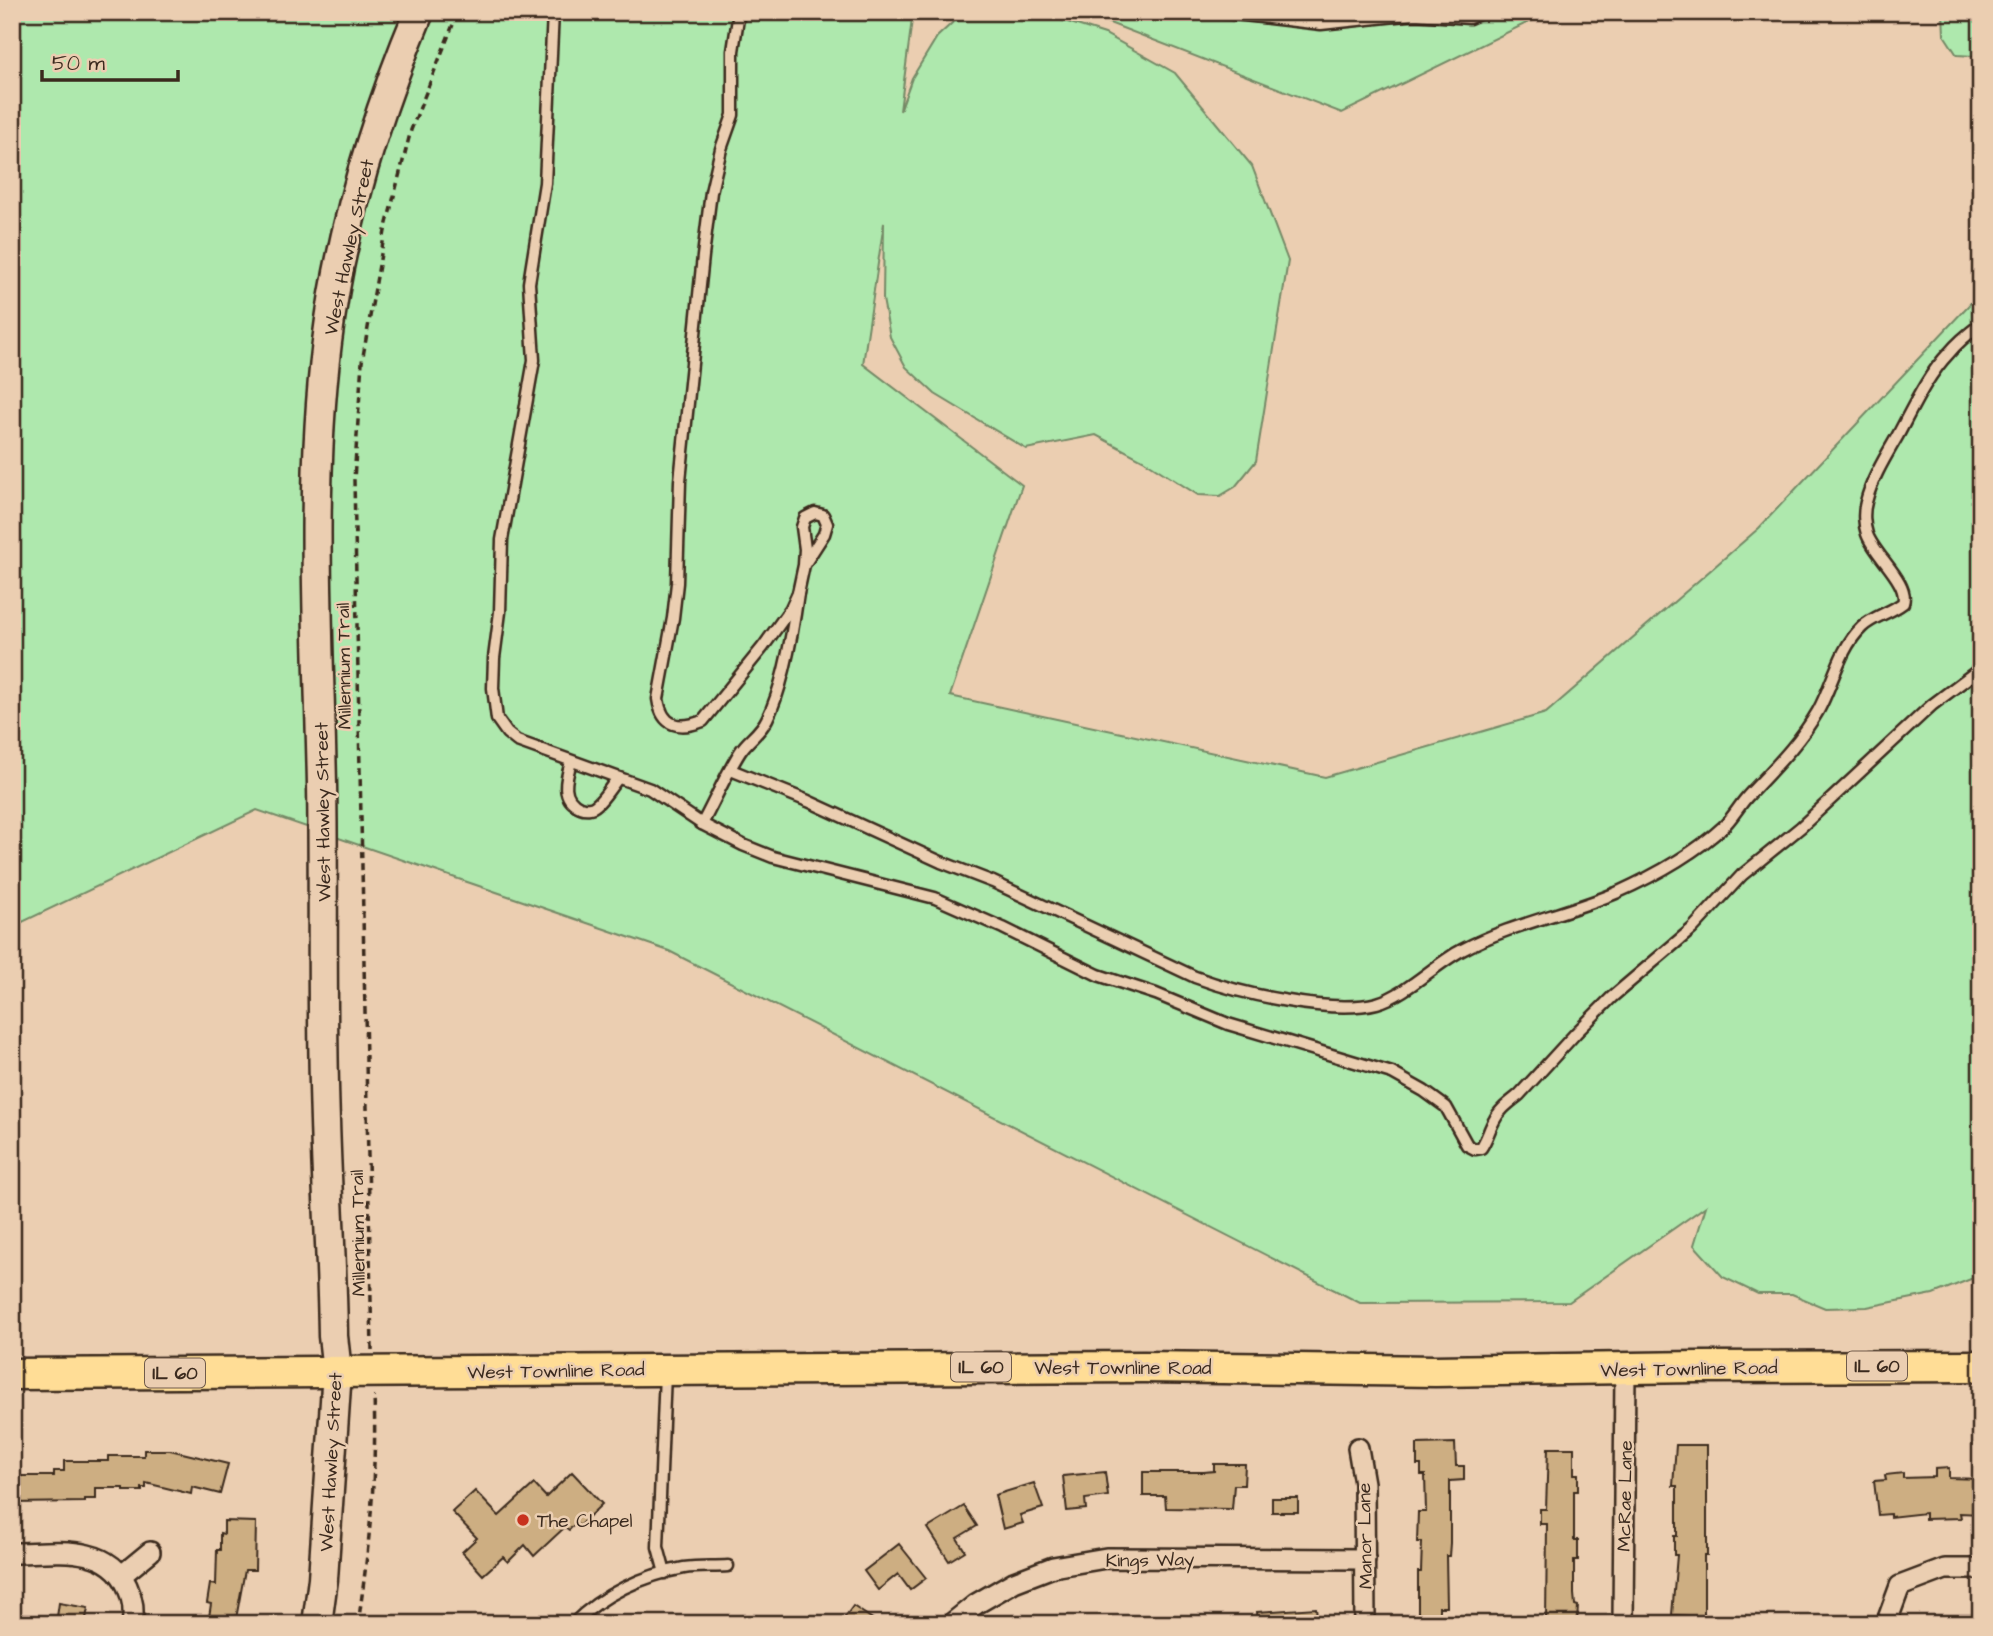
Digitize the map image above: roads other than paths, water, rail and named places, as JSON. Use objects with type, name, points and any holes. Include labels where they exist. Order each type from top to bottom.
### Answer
[{"type":"main road","name":"West Townline Road","points":[[12,1374],[1130,1367],[1435,1371],[1981,1366]]},
{"type":"street","name":"West Hawley Street","points":[[317,1624],[324,1566],[337,1371],[333,1336],[325,1119],[317,547],[321,403],[339,270],[363,167],[394,70],[419,12]]},
{"type":"street","name":"McRae Lane","points":[[1623,1624],[1625,1369]]},
{"type":"street","name":"Manor Lane","points":[[1358,1448],[1364,1483],[1366,1624]]},
{"type":"street","points":[[122,1575],[150,1552]]},
{"type":"street","points":[[12,1553],[92,1555],[104,1559],[122,1575],[132,1598],[132,1624]]},
{"type":"street","name":"Kings Way","points":[[951,1624],[976,1604],[1014,1582],[1053,1567],[1106,1558],[1365,1559]]},
{"type":"street","points":[[1886,1624],[1900,1586],[1945,1570],[1981,1569]]},
{"type":"lane","points":[[553,12],[545,183],[529,284],[534,360],[502,540],[500,612],[493,688],[497,719],[517,741],[650,789],[702,824],[743,845],[773,857],[935,898],[1098,975],[1156,994],[1228,1024],[1392,1073],[1446,1107],[1467,1145],[1475,1149],[1481,1148],[1486,1141],[1495,1118],[1504,1107],[1519,1095],[1612,997],[1692,929],[1742,875],[1801,827],[1932,705],[1981,668]]},
{"type":"lane","points":[[739,12],[733,51],[733,115],[721,149],[711,192],[689,386],[680,481],[677,583],[658,699],[660,711],[668,721],[679,726],[703,721],[763,647],[791,608],[798,593]]},
{"type":"lane","points":[[1217,12],[1321,24],[1415,14],[1469,18],[1483,12]]},
{"type":"lane","points":[[731,770],[993,882],[1223,987],[1267,997],[1307,1002],[1352,1006],[1378,1002],[1460,951],[1486,939],[1616,893],[1685,856],[1726,824],[1804,734],[1819,709],[1849,642],[1873,618],[1903,603],[1903,589],[1876,552],[1867,534],[1865,504],[1881,466],[1920,395],[1947,355],[1981,324]]},
{"type":"lane","points":[[702,824],[742,748],[758,734],[768,717],[776,696],[804,565],[806,549],[802,527],[805,518],[815,513],[822,515],[827,524],[824,534],[804,565]]},
{"type":"lane","points":[[571,762],[565,781],[567,795],[570,801],[580,807],[587,809],[596,805],[618,778]]},
{"type":"lane","points":[[665,1369],[658,1547],[665,1573]]},
{"type":"lane","points":[[573,1624],[589,1608],[650,1577],[685,1568],[727,1566]]},
{"type":"place","name":"The Chapel","points":[[523,1520]]}]
